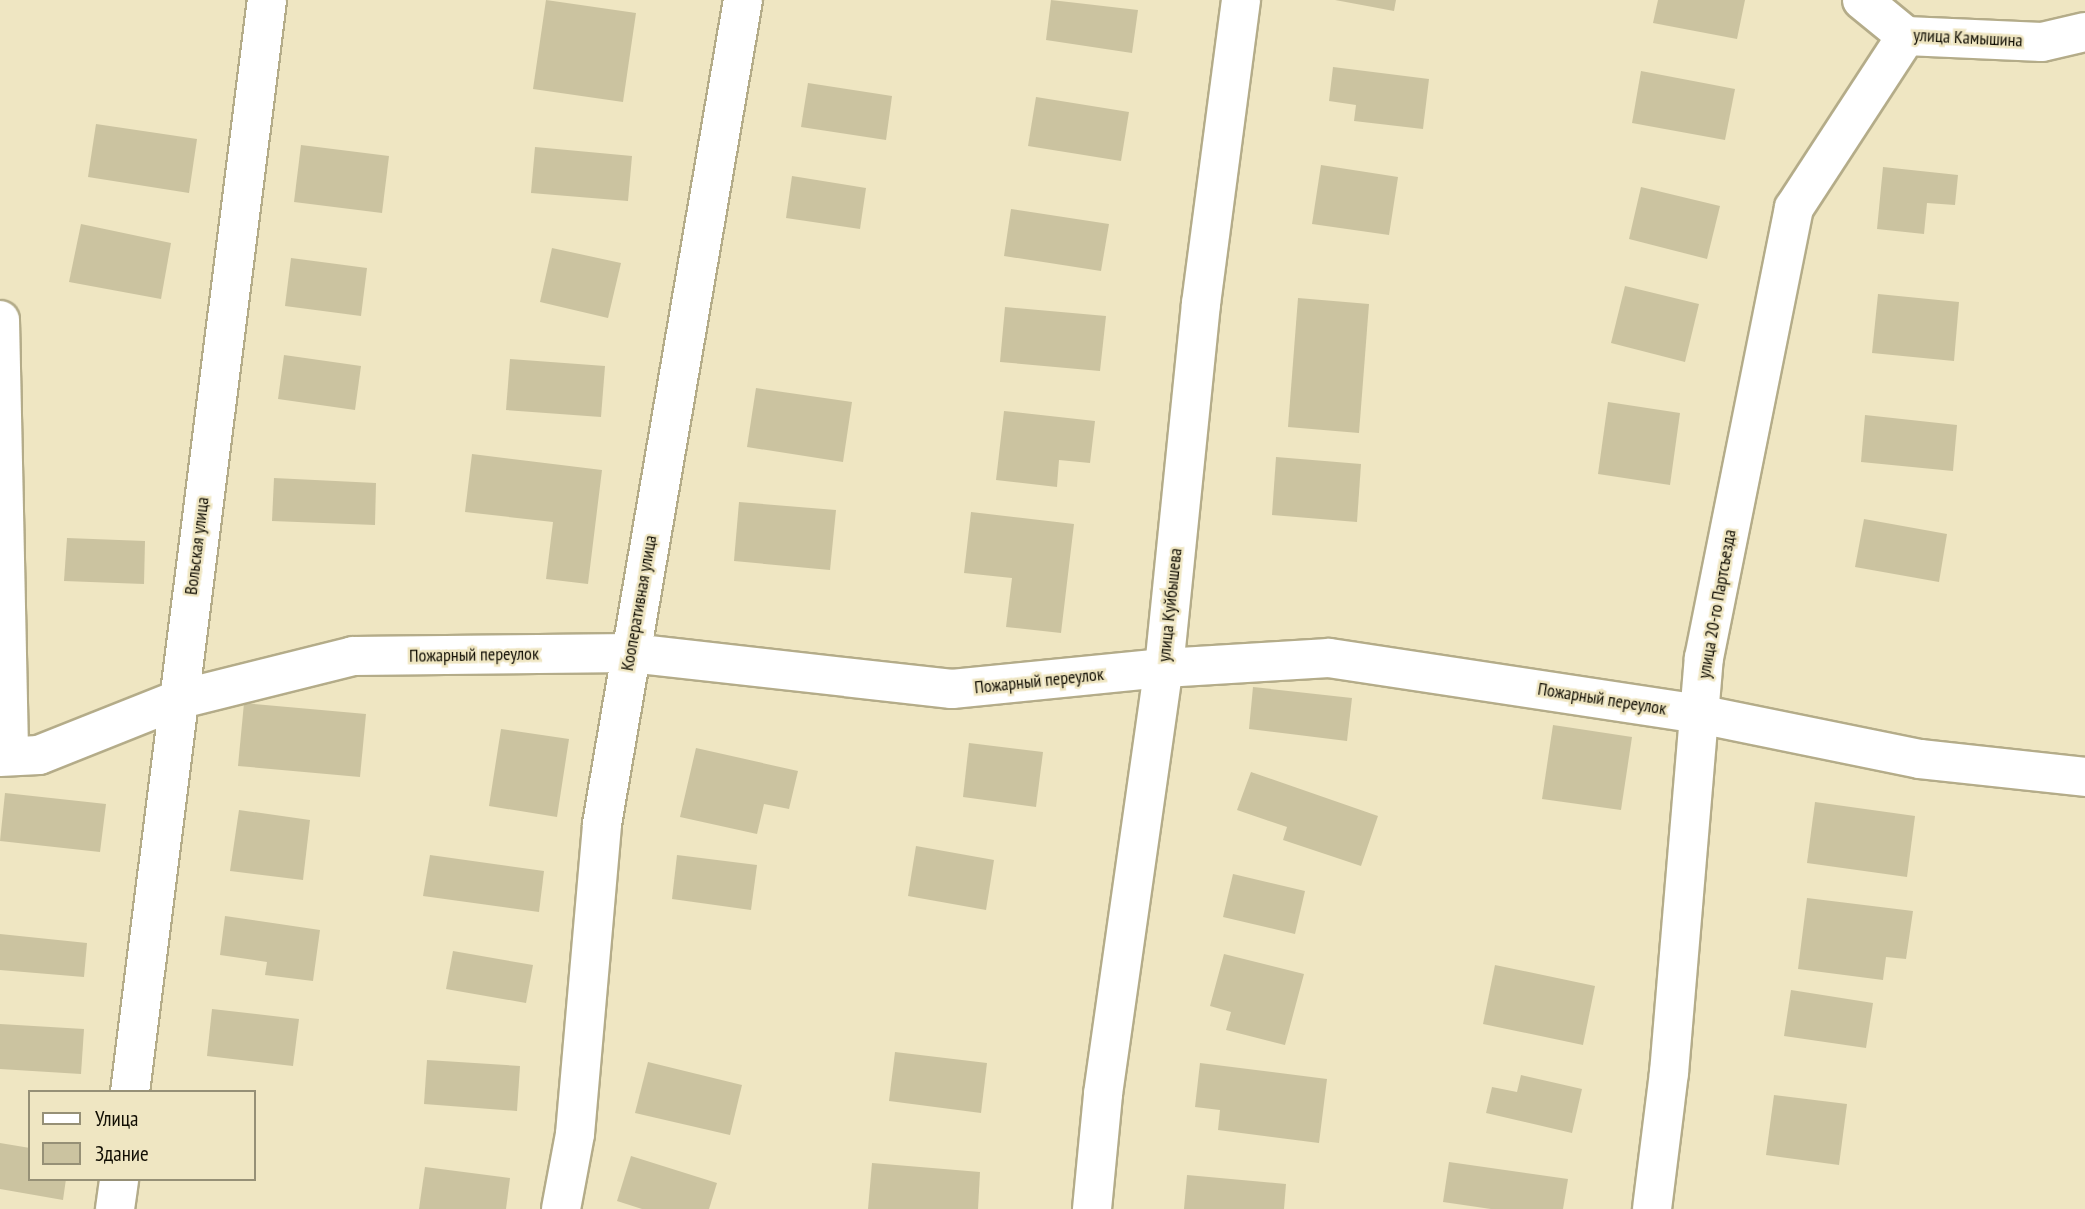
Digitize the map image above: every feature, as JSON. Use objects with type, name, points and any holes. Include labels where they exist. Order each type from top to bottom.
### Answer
[{"type":"street","name":"Вольская улица","points":[[130,1090],[177,700],[267,0]]},
{"type":"street","name":"Кооперативная улица","points":[[561,1209],[575,1134],[601,824],[744,0]]},
{"type":"street","name":"улица Куйбышева","points":[[1092,1209],[1103,1094],[1164,668],[1201,304],[1241,0]]},
{"type":"street","name":"улица Камышина","points":[[1862,0],[1906,36],[2042,42],[2085,32]]},
{"type":"street","name":"улица 20-го Партсъезда","points":[[1652,1209],[1669,1073],[1704,658],[1794,208],[1906,36]]},
{"type":"street","points":[[0,320],[5,756]]},
{"type":"street","name":"Пожарный переулок","points":[[5,756],[39,755],[177,700],[353,656],[631,653],[953,689],[1164,668],[1329,658],[1699,714],[1920,759],[2085,776]]},
{"type":"street","points":[[115,1209],[119,1181]]},
{"type":"building","points":[[546,0],[636,13],[623,102],[533,89]]},
{"type":"building","points":[[1051,0],[1138,10],[1132,53],[1046,40]]},
{"type":"building","points":[[1335,0],[1396,0],[1394,11]]},
{"type":"building","points":[[1658,0],[1745,0],[1737,39],[1653,23]]},
{"type":"building","points":[[1333,67],[1429,79],[1423,129],[1354,121],[1356,105],[1329,101]]},
{"type":"building","points":[[1641,71],[1735,89],[1725,140],[1632,123]]},
{"type":"building","points":[[808,83],[892,96],[886,140],[801,127]]},
{"type":"building","points":[[1036,97],[1129,112],[1121,161],[1028,146]]},
{"type":"building","points":[[96,124],[197,139],[189,193],[88,177]]},
{"type":"building","points":[[301,145],[389,156],[382,213],[294,202]]},
{"type":"building","points":[[535,147],[632,156],[628,201],[531,193]]},
{"type":"building","points":[[1321,165],[1398,177],[1389,235],[1312,224]]},
{"type":"building","points":[[1883,167],[1958,175],[1955,205],[1927,203],[1924,234],[1877,229]]},
{"type":"building","points":[[792,176],[866,188],[860,229],[786,218]]},
{"type":"building","points":[[1641,187],[1720,206],[1707,259],[1629,239]]},
{"type":"building","points":[[1011,209],[1109,224],[1101,271],[1004,256]]},
{"type":"building","points":[[81,224],[171,243],[161,299],[69,282]]},
{"type":"building","points":[[552,248],[621,263],[608,318],[540,302]]},
{"type":"building","points":[[291,258],[367,268],[361,316],[285,306]]},
{"type":"building","points":[[1625,286],[1699,304],[1685,362],[1611,343]]},
{"type":"building","points":[[1878,294],[1959,302],[1954,361],[1872,353]]},
{"type":"building","points":[[1298,298],[1369,304],[1359,433],[1288,427]]},
{"type":"building","points":[[1005,307],[1106,316],[1100,371],[1000,362]]},
{"type":"building","points":[[284,355],[361,366],[355,410],[278,399]]},
{"type":"building","points":[[510,359],[605,366],[601,417],[506,410]]},
{"type":"building","points":[[756,388],[852,402],[843,462],[747,447]]},
{"type":"building","points":[[1608,402],[1680,413],[1670,485],[1598,474]]},
{"type":"building","points":[[1004,411],[1095,421],[1090,463],[1059,460],[1057,487],[996,480]]},
{"type":"building","points":[[1865,415],[1957,425],[1953,471],[1861,462]]},
{"type":"building","points":[[472,454],[602,470],[588,584],[546,579],[553,522],[465,512]]},
{"type":"building","points":[[1276,457],[1361,464],[1357,522],[1272,515]]},
{"type":"building","points":[[274,478],[376,483],[375,525],[272,521]]},
{"type":"building","points":[[739,502],[836,510],[830,570],[734,561]]},
{"type":"building","points":[[971,512],[1074,524],[1061,633],[1006,627],[1012,578],[964,573]]},
{"type":"building","points":[[1864,519],[1947,534],[1939,582],[1855,567]]},
{"type":"building","points":[[67,538],[145,541],[144,584],[64,581]]},
{"type":"building","points":[[1253,687],[1352,698],[1347,741],[1249,729]]},
{"type":"building","points":[[244,703],[366,714],[360,777],[238,766]]},
{"type":"building","points":[[1553,725],[1632,737],[1621,810],[1542,799]]},
{"type":"building","points":[[501,729],[569,739],[557,817],[489,806]]},
{"type":"building","points":[[969,743],[1043,752],[1036,807],[963,797]]},
{"type":"building","points":[[696,748],[798,771],[789,809],[764,804],[757,834],[680,817]]},
{"type":"building","points":[[1251,772],[1378,816],[1361,866],[1283,840],[1287,827],[1237,810]]},
{"type":"building","points":[[5,793],[106,804],[100,852],[0,841]]},
{"type":"building","points":[[1815,802],[1915,816],[1907,877],[1807,863]]},
{"type":"building","points":[[239,810],[310,820],[303,880],[230,871]]},
{"type":"building","points":[[916,846],[994,860],[986,910],[908,896]]},
{"type":"building","points":[[430,855],[544,871],[539,912],[423,896]]},
{"type":"building","points":[[677,855],[757,865],[751,910],[672,899]]},
{"type":"building","points":[[1233,874],[1305,891],[1295,934],[1223,917]]},
{"type":"building","points":[[1807,898],[1913,911],[1906,959],[1886,957],[1883,980],[1798,969]]},
{"type":"building","points":[[225,916],[320,930],[313,981],[265,975],[267,962],[220,955]]},
{"type":"building","points":[[0,934],[87,943],[84,977],[0,970]]},
{"type":"building","points":[[453,951],[533,965],[526,1003],[446,989]]},
{"type":"building","points":[[1224,954],[1304,974],[1285,1045],[1226,1030],[1231,1012],[1210,1006]]},
{"type":"building","points":[[1495,965],[1595,986],[1583,1045],[1483,1024]]},
{"type":"building","points":[[1791,990],[1873,1003],[1866,1048],[1784,1036]]},
{"type":"building","points":[[212,1009],[299,1019],[293,1066],[207,1056]]},
{"type":"building","points":[[0,1024],[84,1029],[81,1074],[0,1069]]},
{"type":"building","points":[[895,1052],[987,1063],[981,1113],[889,1101]]},
{"type":"building","points":[[427,1060],[520,1066],[517,1111],[424,1104]]},
{"type":"building","points":[[648,1062],[742,1085],[730,1135],[635,1113]]},
{"type":"building","points":[[1200,1063],[1327,1079],[1319,1143],[1218,1130],[1220,1110],[1195,1107]]},
{"type":"building","points":[[1521,1075],[1582,1089],[1572,1133],[1486,1113],[1492,1087],[1517,1092]]},
{"type":"building","points":[[1774,1095],[1847,1104],[1839,1165],[1766,1155]]},
{"type":"building","points":[[0,1143],[28,1148],[28,1181],[66,1181],[63,1200],[0,1189]]},
{"type":"building","points":[[631,1156],[717,1183],[709,1209],[642,1209],[617,1201]]},
{"type":"building","points":[[1449,1162],[1568,1179],[1563,1209],[1491,1209],[1443,1202]]},
{"type":"building","points":[[872,1163],[980,1172],[978,1209],[868,1209]]},
{"type":"building","points":[[425,1167],[510,1178],[506,1209],[419,1209]]},
{"type":"building","points":[[1187,1175],[1286,1184],[1284,1209],[1184,1209]]}]
